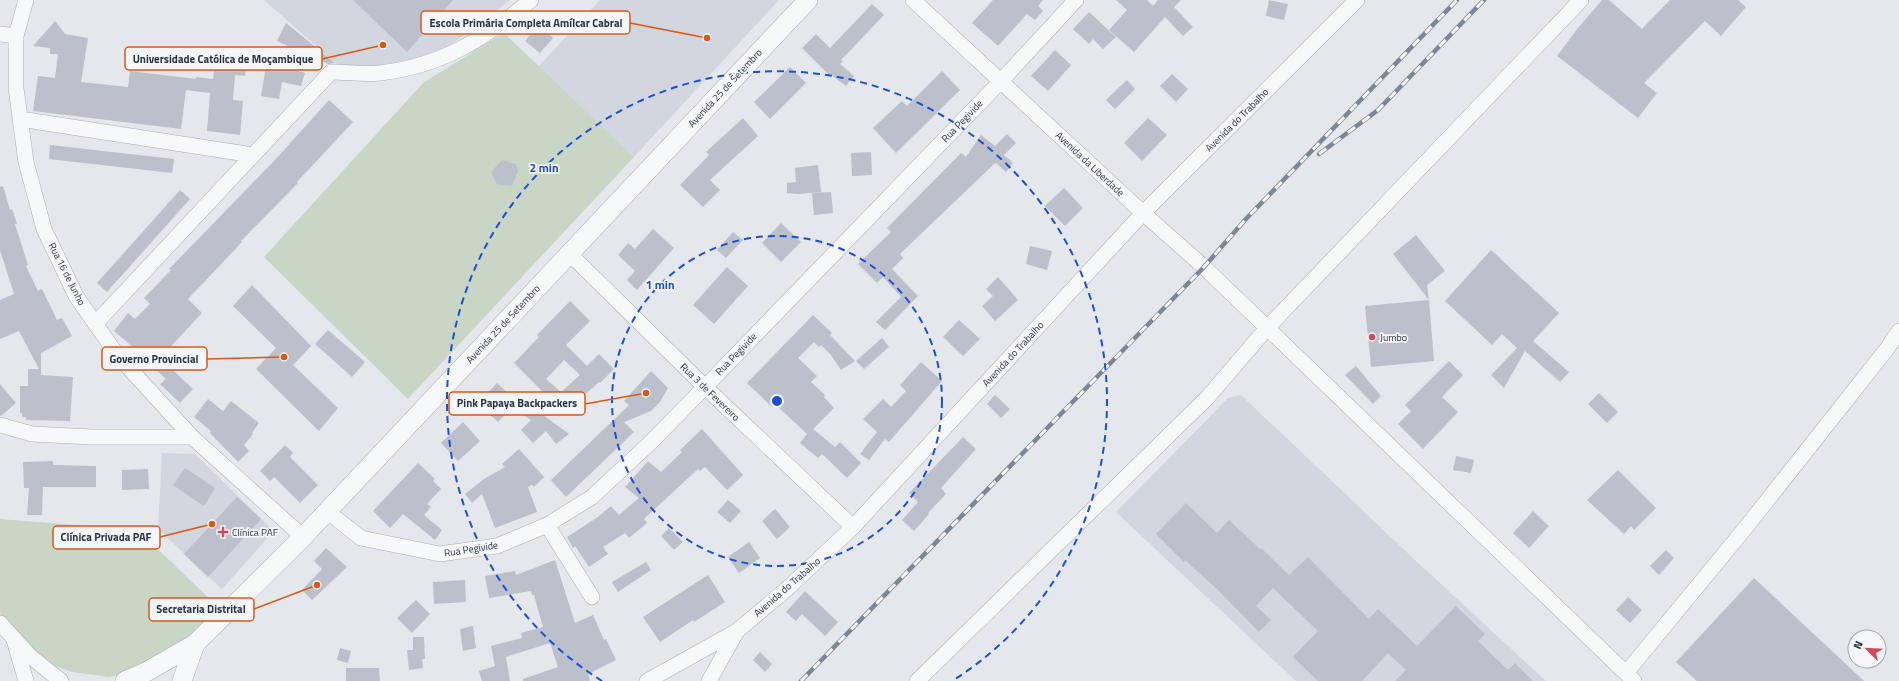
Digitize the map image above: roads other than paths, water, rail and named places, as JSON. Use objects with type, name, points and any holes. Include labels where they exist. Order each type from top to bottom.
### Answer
[{"type":"street","name":"Rua 16 de Junho","points":[[26,0],[16,36],[16,88],[26,162],[44,229],[76,296],[118,356],[192,437],[303,537]]},
{"type":"street","points":[[95,324],[331,72],[378,73],[417,67],[459,50],[500,26],[531,0]]},
{"type":"street","name":"Avenida 25 de Setembro","points":[[125,681],[146,672],[195,644],[303,537],[808,0]]},
{"type":"street","name":"Avenida da Liberdade","points":[[913,0],[1143,214],[1204,267],[1630,677]]},
{"type":"street","name":"Rua Pegivide","points":[[328,512],[361,538],[440,554],[497,546],[547,525],[592,497],[651,442],[1001,81],[1076,0]]},
{"type":"street","name":"Avenida do Trabalho","points":[[647,681],[737,631],[788,588],[853,527],[1143,214],[1357,0]]},
{"type":"street","points":[[917,681],[1206,398],[1266,328],[1581,0]]},
{"type":"street","points":[[0,34],[16,36]]},
{"type":"street","points":[[20,119],[253,156]]},
{"type":"street","name":"Rua 3 de Fevereiro","points":[[570,253],[704,387],[853,527]]},
{"type":"street","points":[[1630,677],[1881,357],[1899,331]]},
{"type":"street","points":[[0,425],[32,434],[192,437]]},
{"type":"street","points":[[547,525],[592,597]]},
{"type":"street","points":[[0,622],[13,638],[41,666],[61,681]]},
{"type":"street","points":[[709,681],[737,631]]},
{"type":"street","points":[[13,638],[26,681]]},
{"type":"street","name":"Avenida 25 de Setembro","points":[[182,681],[195,644]]},
{"type":"railway","points":[[801,681],[1204,267],[1245,220],[1457,0]]},
{"type":"railway","points":[[1319,154],[1378,110],[1484,0]]},
{"type":"place","name":"Escola Primária Completa Amílcar Cabral","points":[[707,38]]},
{"type":"place","name":"Universidade Católica de Moçambique","points":[[383,45]]},
{"type":"place","name":"Jumbo","points":[[1372,337]]},
{"type":"place","name":"Governo Provincial","points":[[284,357]]},
{"type":"place","name":"Pink Papaya Backpackers","points":[[646,393]]},
{"type":"place","name":"Clínica Privada PAF","points":[[212,524]]},
{"type":"place","name":"Clínica PAF","points":[[223,532]]},
{"type":"place","name":"Secretaria Distrital","points":[[317,585]]}]
